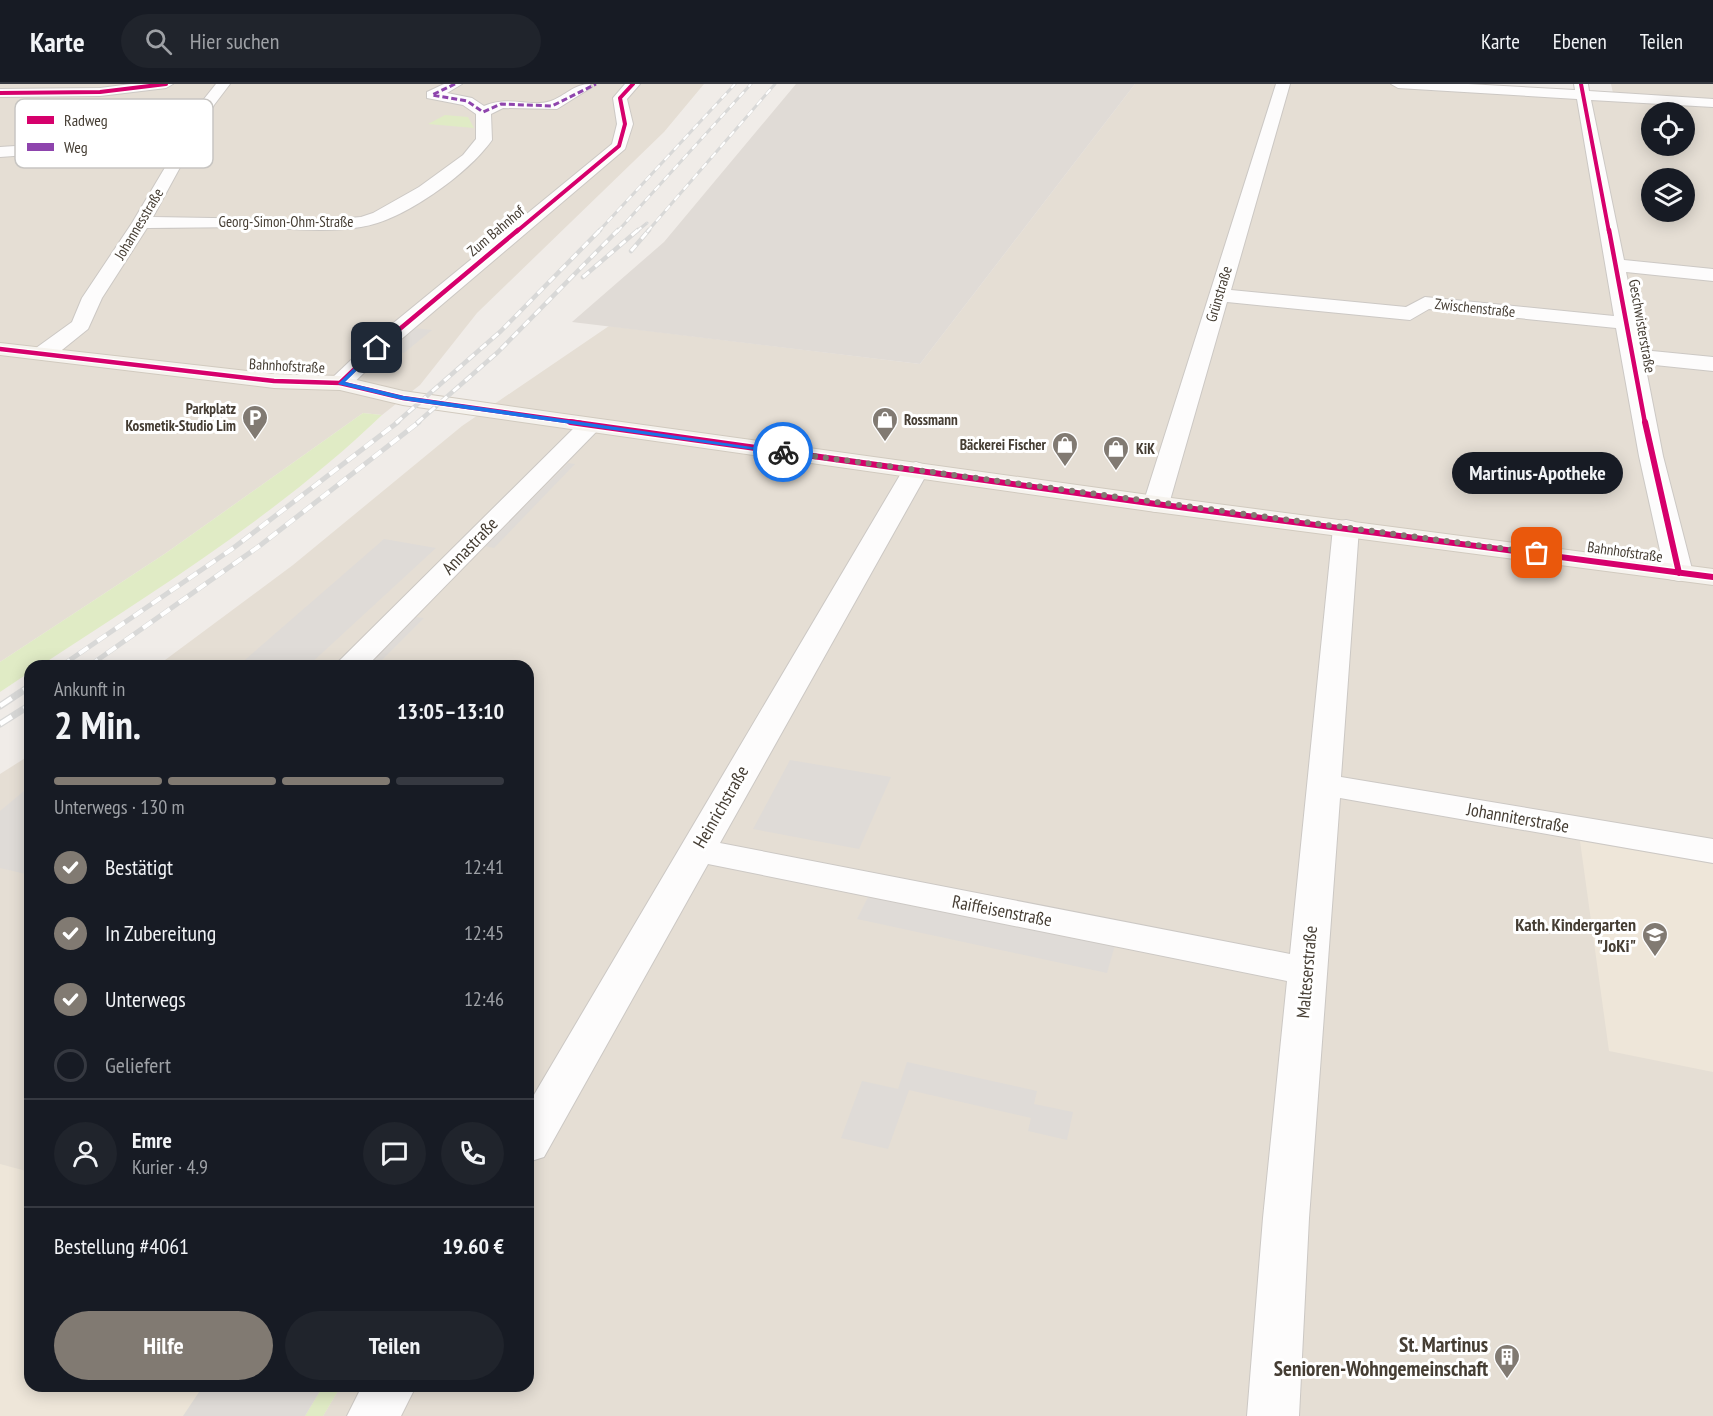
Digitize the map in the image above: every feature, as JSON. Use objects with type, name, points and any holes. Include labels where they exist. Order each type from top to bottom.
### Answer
[{"type":"street","points":[[0,93],[100,92],[166,84]]},
{"type":"street","name":"Johannesstraße","points":[[211,99],[223,84]]},
{"type":"street","points":[[455,84],[432,95],[468,101],[483,112],[501,104],[552,106],[585,87]]},
{"type":"street","name":"Zum Bahnhof","points":[[340,383],[367,356],[619,146],[625,124],[620,98],[633,84]]},
{"type":"street","name":"Grünstraße","points":[[1156,504],[1283,84]]},
{"type":"street","points":[[1398,84],[1582,90],[1713,103]]},
{"type":"street","name":"Geschwisterstraße","points":[[1582,90],[1652,456],[1678,573]]},
{"type":"street","name":"Georg-Simon-Ohm-Straße","points":[[141,223],[345,224],[379,217],[434,185],[470,158],[484,140],[483,112]]},
{"type":"street","points":[[0,152],[15,151]]},
{"type":"street","name":"Johannesstraße","points":[[44,353],[81,325],[92,298],[141,223],[173,168]]},
{"type":"street","points":[[1617,265],[1713,275]]},
{"type":"street","name":"Zwischenstraße","points":[[1219,295],[1410,314],[1425,303],[1627,323]]},
{"type":"street","name":"Bahnhofstraße","points":[[0,348],[264,380],[340,383],[403,398],[590,425],[1156,504],[1713,577]]},
{"type":"street","points":[[1633,356],[1713,364]]},
{"type":"street","name":"Annastraße","points":[[355,660],[590,425]]},
{"type":"street","name":"Heinrichstraße","points":[[534,1134],[916,470]]},
{"type":"street","name":"Malteserstraße","points":[[1273,1416],[1307,971],[1346,528]]},
{"type":"street","name":"Johanniterstraße","points":[[1323,785],[1713,850]]},
{"type":"street","name":"Raiffeisenstraße","points":[[696,850],[1307,971]]},
{"type":"street","points":[[373,1416],[387,1392]]},
{"type":"shaded area","points":[[0,84],[704,84],[664,132],[477,313],[420,385],[382,415],[363,413],[166,553],[0,662]]},
{"type":"shaded area","points":[[796,84],[1135,84],[920,364],[572,322],[664,242]]},
{"type":"shaded area","points":[[1135,84],[1461,84],[1613,93],[1611,84],[1713,84],[1713,1416],[0,1416],[0,774],[24,759],[24,1392],[534,1392],[534,660],[165,660],[293,565],[462,426],[609,326],[920,364]]},
{"type":"shaded area","points":[[414,328],[432,330],[404,353],[386,351]]},
{"type":"shaded area","points":[[568,463],[575,464],[494,548],[485,546]]},
{"type":"shaded area","points":[[384,539],[436,548],[315,660],[245,660]]},
{"type":"shaded area","points":[[415,617],[424,618],[382,660],[372,660]]},
{"type":"shaded area","points":[[790,760],[891,777],[859,849],[753,829]]},
{"type":"shaded area","points":[[24,791],[24,874],[0,868],[0,811]]},
{"type":"shaded area","name":"Kath. Kindergarten \"JoKi\"","points":[[1580,841],[1713,864],[1713,1072],[1609,1051]]},
{"type":"shaded area","points":[[870,893],[1115,945],[1107,973],[857,919]]},
{"type":"shaded area","points":[[907,1062],[1037,1091],[1034,1104],[1073,1112],[1067,1140],[1028,1131],[1031,1118],[909,1090],[888,1149],[841,1138],[862,1081],[898,1089]]},
{"type":"shaded area","points":[[0,1164],[24,1170],[24,1392],[337,1392],[323,1416],[0,1416]]},
{"type":"shaded area","points":[[199,1392],[319,1392],[305,1416],[183,1416]]},
{"type":"green space","points":[[445,115],[468,117],[474,128],[428,124]]},
{"type":"green space","points":[[363,413],[382,415],[302,485],[173,579],[49,660],[24,660],[24,676],[0,692],[0,662],[166,553]]},
{"type":"green space","points":[[319,1392],[337,1392],[323,1416],[305,1416]]},
{"type":"railway","points":[[598,232],[735,84]]},
{"type":"railway","points":[[617,232],[751,84]]},
{"type":"railway","points":[[647,232],[775,84]]},
{"type":"railway","points":[[636,232],[647,223]]},
{"type":"railway","points":[[396,423],[501,331],[600,230]]},
{"type":"railway","points":[[417,423],[498,352],[618,230]]},
{"type":"railway","points":[[583,277],[638,230]]},
{"type":"railway","points":[[631,251],[649,230]]},
{"type":"railway","points":[[70,660],[232,549],[398,422]]},
{"type":"railway","points":[[98,660],[258,547],[419,422]]},
{"type":"railway","points":[[0,706],[24,690]]},
{"type":"railway","points":[[0,724],[24,709]]},
{"type":"marked path","points":[[455,84],[432,95],[467,101],[483,112],[501,104],[552,106],[596,84]]},
{"type":"cycle path","points":[[0,93],[100,92],[166,84]]},
{"type":"cycle path","points":[[340,383],[377,348],[619,146],[625,124],[620,98],[633,84]]},
{"type":"cycle path","points":[[1581,84],[1651,456],[1679,573]]},
{"type":"cycle path","points":[[0,349],[274,381],[340,383],[403,398],[564,421],[1156,504],[1713,577]]},
{"type":"way so far","points":[[783,452],[1156,504],[1537,553]]},
{"type":"place","name":"Parkplatz Kosmetik-Studio Lim","points":[[255,441]]},
{"type":"place","name":"Rossmann","points":[[885,443]]},
{"type":"place","name":"Bäckerei Fischer","points":[[1065,468]]},
{"type":"place","name":"KiK","points":[[1116,472]]},
{"type":"place","name":"Martinus-Apotheke","points":[[1537,553]]},
{"type":"place","name":"Kath. Kindergarten \"JoKi\"","points":[[1655,958]]},
{"type":"place","name":"St. Martinus Senioren-Wohngemeinschaft","points":[[1507,1380]]},
{"type":"route","points":[[377,348],[340,383],[403,398],[783,452]]}]
